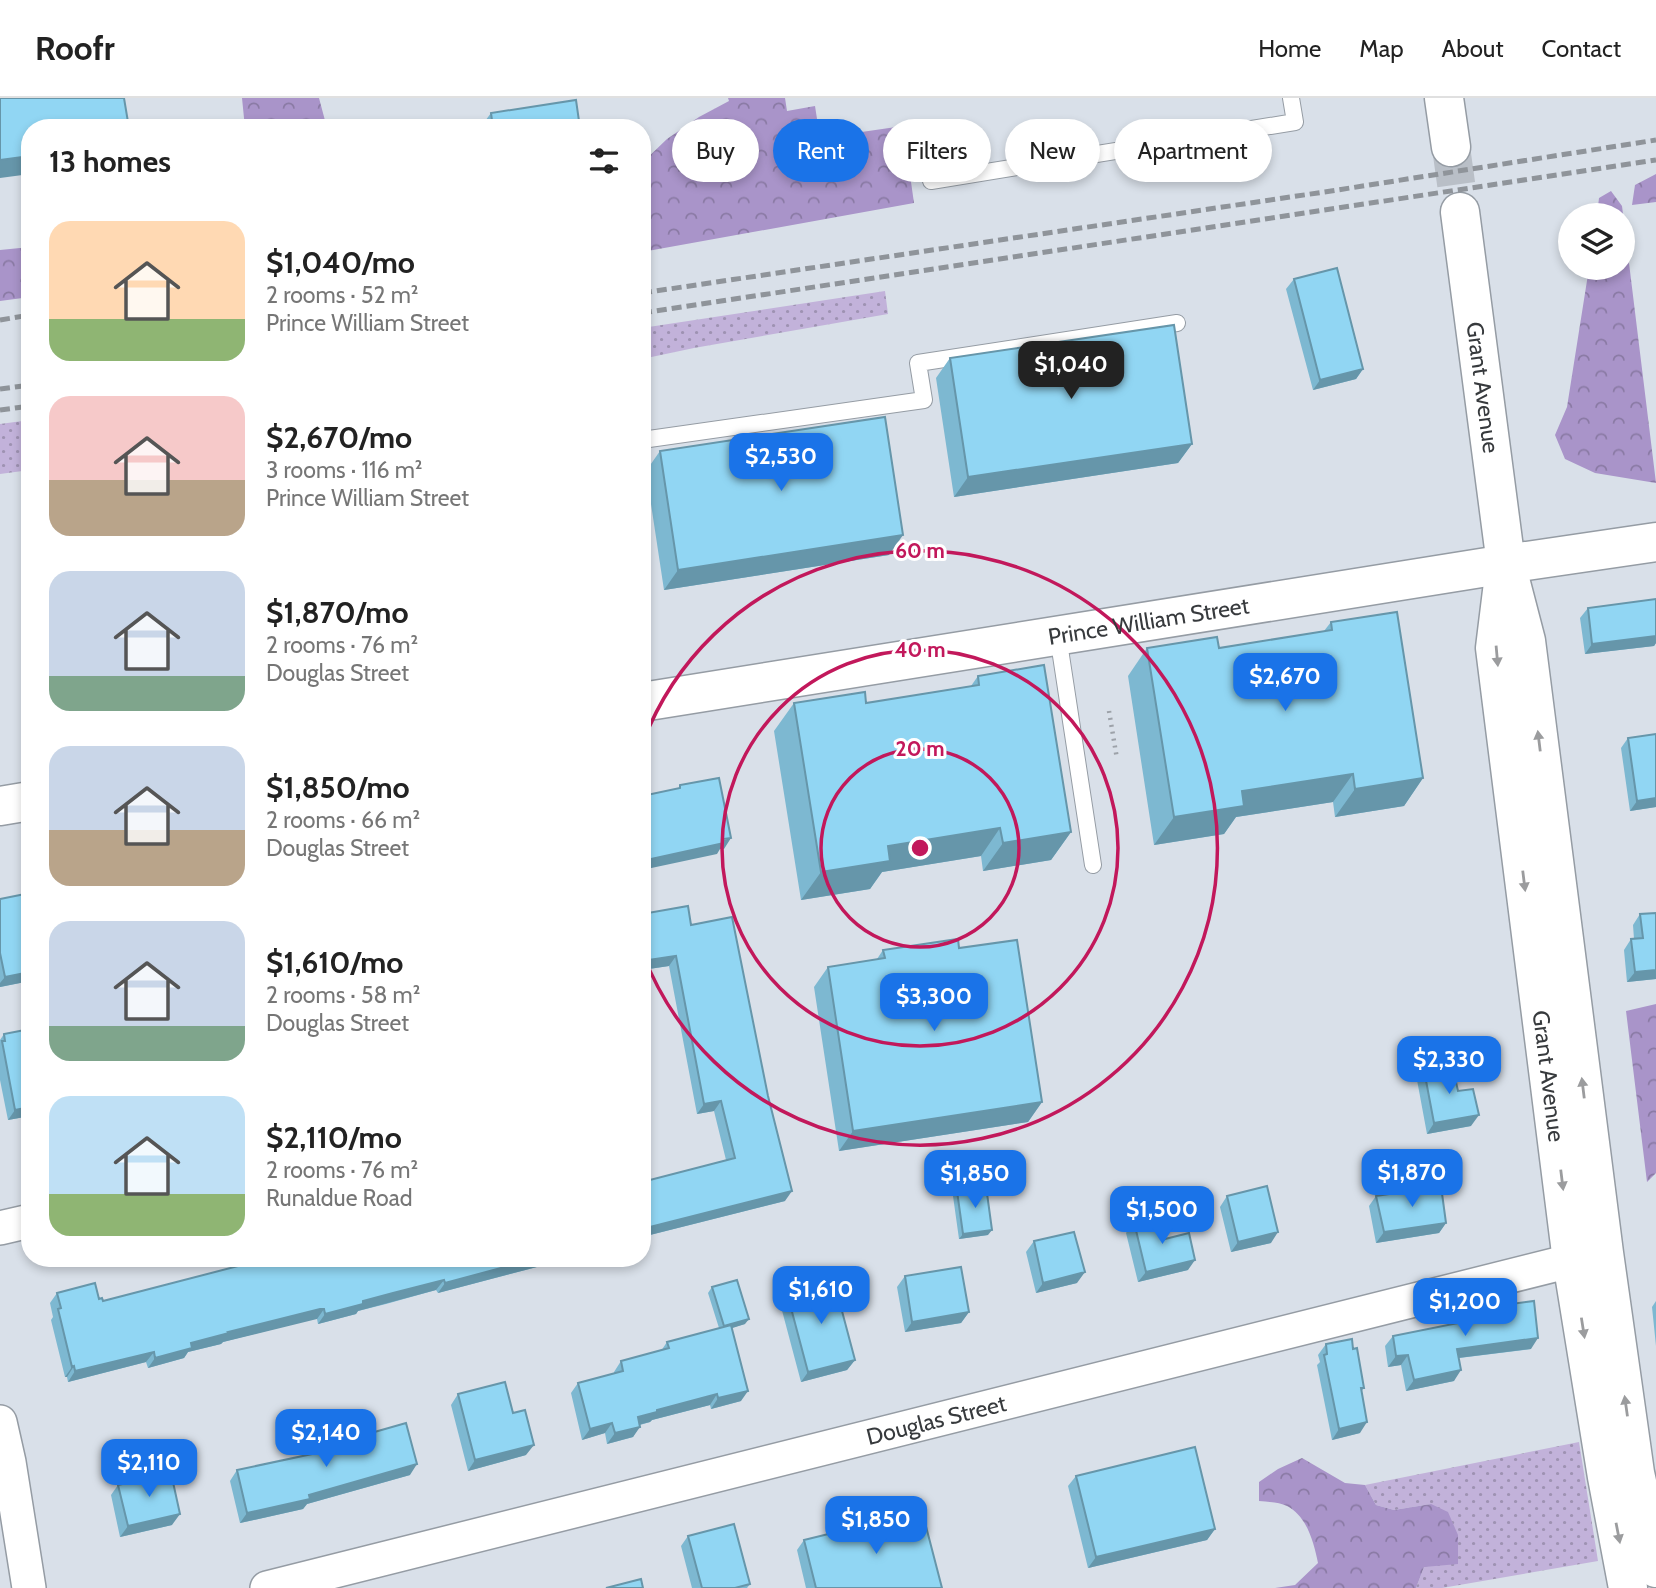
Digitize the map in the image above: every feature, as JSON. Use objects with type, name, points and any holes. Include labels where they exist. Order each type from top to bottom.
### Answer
[{"type":"main road","points":[[1444,98],[1451,147]]},
{"type":"main road","name":"Grant Avenue","points":[[1460,212],[1506,564],[1527,641],[1588,1257],[1656,1568]]},
{"type":"main road","name":"Prince William Street","points":[[651,701],[1656,542]]},
{"type":"main road","points":[[0,806],[21,802]]},
{"type":"main road","name":"Grant Avenue","points":[[1628,1588],[1633,1472]]},
{"type":"street","points":[[0,1228],[21,1223]]},
{"type":"street","name":"Douglas Street","points":[[267,1588],[1588,1257]]},
{"type":"street","points":[[0,1422],[9,1462],[18,1577]]},
{"type":"lane","points":[[991,171],[1295,122],[1291,98]]},
{"type":"lane","points":[[651,439],[924,400],[918,363],[1177,323]]},
{"type":"lane","points":[[1058,636],[1093,864]]},
{"type":"path","points":[[1110,710],[1117,760]]},
{"type":"shaded area","points":[[885,291],[888,314],[651,357],[651,327]]},
{"type":"shaded area","points":[[21,421],[21,471],[0,474],[0,424]]},
{"type":"shaded area","points":[[1579,1442],[1598,1561],[1442,1588],[1416,1588],[1424,1567],[1431,1504],[1394,1510],[1376,1505],[1365,1485]]},
{"type":"green space","points":[[242,98],[319,98],[325,119],[244,119]]},
{"type":"green space","points":[[728,98],[785,98],[787,111],[815,106],[817,119],[773,119],[773,182],[869,182],[869,131],[883,129],[883,182],[911,182],[914,203],[651,250],[651,154],[672,136],[672,182],[759,182],[759,119],[696,119],[729,101]]},
{"type":"green space","points":[[1656,174],[1656,202],[1632,203],[1635,185]]},
{"type":"green space","points":[[1611,191],[1620,203],[1598,203],[1599,198]]},
{"type":"green space","points":[[21,248],[21,298],[0,301],[0,250]]},
{"type":"green space","points":[[1587,280],[1631,280],[1656,483],[1595,473],[1565,459],[1555,435],[1567,407]]},
{"type":"green space","points":[[1656,1004],[1656,1173],[1647,1182],[1626,1011]]},
{"type":"green space","points":[[1302,1458],[1345,1483],[1365,1485],[1376,1505],[1394,1510],[1431,1504],[1448,1512],[1458,1535],[1458,1564],[1424,1567],[1416,1588],[1275,1588],[1295,1585],[1318,1563],[1312,1539],[1300,1516],[1284,1505],[1259,1501],[1259,1482]]},
{"type":"building","points":[[0,98],[124,98],[128,119],[21,119],[21,157],[0,160]]},
{"type":"building","points":[[576,100],[579,119],[492,119],[491,113]]},
{"type":"building","points":[[1337,268],[1363,369],[1320,380],[1294,279]]},
{"type":"building","points":[[1174,325],[1192,444],[968,477],[950,358]]},
{"type":"building","points":[[885,417],[903,535],[678,570],[660,451]]},
{"type":"building","points":[[1656,599],[1656,636],[1592,644],[1588,608]]},
{"type":"building","points":[[1397,612],[1423,778],[1355,789],[1353,774],[1242,791],[1244,806],[1174,817],[1147,648],[1217,637],[1219,648],[1332,630],[1331,622]]},
{"type":"building","points":[[1044,665],[1071,832],[1003,843],[1000,828],[888,846],[890,861],[821,872],[794,703],[865,692],[866,703],[979,685],[978,676]]},
{"type":"building","points":[[1656,734],[1656,798],[1637,801],[1628,738]]},
{"type":"building","points":[[719,778],[731,838],[723,839],[724,843],[651,859],[651,794],[680,788],[680,785]]},
{"type":"building","points":[[21,895],[21,974],[5,977],[0,953],[0,899]]},
{"type":"building","points":[[688,906],[691,925],[732,917],[768,1096],[792,1191],[651,1227],[651,1180],[735,1158],[721,1101],[704,1104],[676,956],[651,960],[651,912]]},
{"type":"building","points":[[1656,913],[1656,970],[1635,972],[1631,939],[1643,938],[1640,914]]},
{"type":"building","points":[[958,939],[959,948],[1017,940],[1042,1102],[853,1131],[828,967],[885,958],[883,950]]},
{"type":"building","points":[[21,1031],[21,1109],[15,1110],[2,1041],[5,1041],[4,1034]]},
{"type":"building","points":[[1452,1064],[1458,1091],[1473,1089],[1479,1115],[1434,1123],[1424,1070]]},
{"type":"building","points":[[986,1186],[992,1230],[963,1234],[957,1191]]},
{"type":"building","points":[[1267,1186],[1278,1232],[1238,1242],[1227,1196]]},
{"type":"building","points":[[1441,1186],[1446,1223],[1384,1232],[1376,1196]]},
{"type":"building","points":[[1160,1216],[1165,1239],[1189,1233],[1195,1260],[1146,1272],[1134,1222]]},
{"type":"building","points":[[1074,1232],[1085,1272],[1043,1283],[1034,1241]]},
{"type":"building","points":[[234,1267],[505,1267],[393,1293],[325,1314],[324,1309],[320,1309],[228,1332],[191,1343],[192,1348],[155,1358],[154,1352],[75,1371],[58,1309],[61,1308],[57,1293],[95,1283],[99,1299],[102,1298],[103,1301]]},
{"type":"building","points":[[961,1267],[969,1312],[912,1322],[905,1276]]},
{"type":"building","points":[[737,1280],[749,1319],[724,1326],[712,1287]]},
{"type":"building","points":[[834,1281],[855,1360],[808,1372],[787,1293]]},
{"type":"building","points":[[1534,1301],[1538,1338],[1457,1349],[1461,1370],[1414,1380],[1408,1355],[1396,1356],[1393,1336],[1483,1318],[1481,1308]]},
{"type":"building","points":[[731,1325],[748,1391],[718,1398],[717,1394],[657,1410],[638,1417],[640,1427],[615,1433],[612,1423],[590,1429],[578,1383],[623,1371],[621,1361],[669,1348],[667,1342]]},
{"type":"building","points":[[1352,1339],[1353,1349],[1357,1348],[1367,1422],[1339,1429],[1324,1355],[1327,1354],[1326,1344]]},
{"type":"building","points":[[505,1382],[513,1413],[525,1410],[534,1445],[475,1460],[458,1394]]},
{"type":"building","points":[[406,1423],[417,1464],[309,1495],[310,1499],[247,1513],[237,1470],[345,1447],[343,1441]]},
{"type":"building","points":[[1195,1447],[1215,1529],[1096,1557],[1076,1476]]},
{"type":"building","points":[[171,1473],[180,1514],[128,1526],[118,1485]]},
{"type":"building","points":[[922,1511],[942,1588],[816,1588],[804,1540]]},
{"type":"building","points":[[734,1524],[750,1584],[735,1588],[702,1588],[688,1536]]},
{"type":"building","points":[[641,1579],[643,1588],[606,1588]]},
{"type":"tunnel","points":[[1451,147],[1460,212]]},
{"type":"railway","points":[[651,292],[1656,140]]},
{"type":"railway","points":[[651,312],[1656,160]]},
{"type":"railway","points":[[0,320],[21,316]]},
{"type":"railway","points":[[0,389],[21,386]]},
{"type":"railway","points":[[0,410],[21,407]]}]
